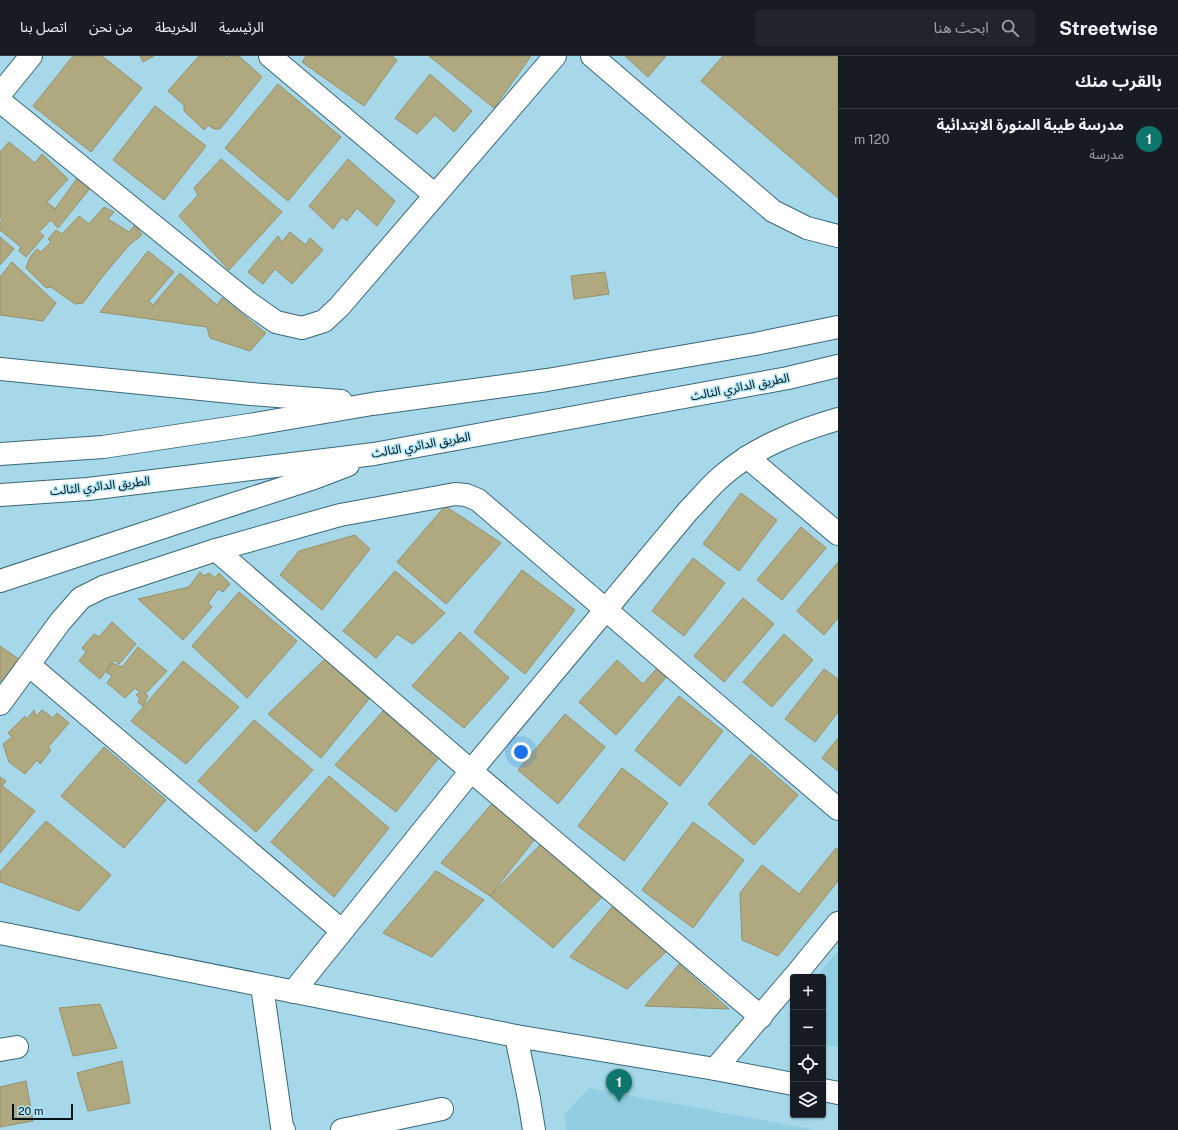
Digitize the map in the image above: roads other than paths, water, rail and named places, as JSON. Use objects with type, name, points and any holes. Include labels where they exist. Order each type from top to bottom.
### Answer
[{"type":"main road","points":[[0,94],[31,56]]},
{"type":"main road","points":[[270,56],[435,195]]},
{"type":"main road","points":[[0,101],[249,303],[276,322],[302,328],[324,321],[339,307],[555,56]]},
{"type":"main road","points":[[592,56],[773,211],[807,228],[838,236]]},
{"type":"main road","points":[[0,454],[103,447],[249,425],[372,404],[547,380],[755,344],[838,327]]},
{"type":"main road","name":"الطريق الدائري الثالث","points":[[0,495],[88,489],[374,454],[788,378],[838,366]]},
{"type":"main road","points":[[0,369],[251,394],[372,404]]},
{"type":"main road","points":[[293,992],[472,771],[688,511],[722,476],[747,457],[782,438],[838,419]]},
{"type":"main road","points":[[0,581],[314,478],[374,454]]},
{"type":"main road","points":[[747,457],[838,534]]},
{"type":"main road","points":[[0,704],[60,622],[81,598],[103,587],[216,550],[340,515],[455,494],[466,495],[478,500],[838,808]]},
{"type":"main road","points":[[216,550],[472,771],[761,1016]]},
{"type":"main road","points":[[29,665],[342,930]]},
{"type":"main road","points":[[796,974],[838,924]]},
{"type":"main road","points":[[0,933],[516,1036],[716,1069],[790,1083]]},
{"type":"main road","points":[[716,1069],[790,982]]},
{"type":"main road","points":[[262,986],[282,1127],[284,1130]]},
{"type":"main road","points":[[516,1036],[534,1130]]},
{"type":"main road","points":[[826,1091],[838,1093]]},
{"type":"main road","points":[[342,1130],[442,1109]]},
{"type":"place","name":"مدرسة طيبة المنورة الابتدائية","points":[[619,1102]]}]
